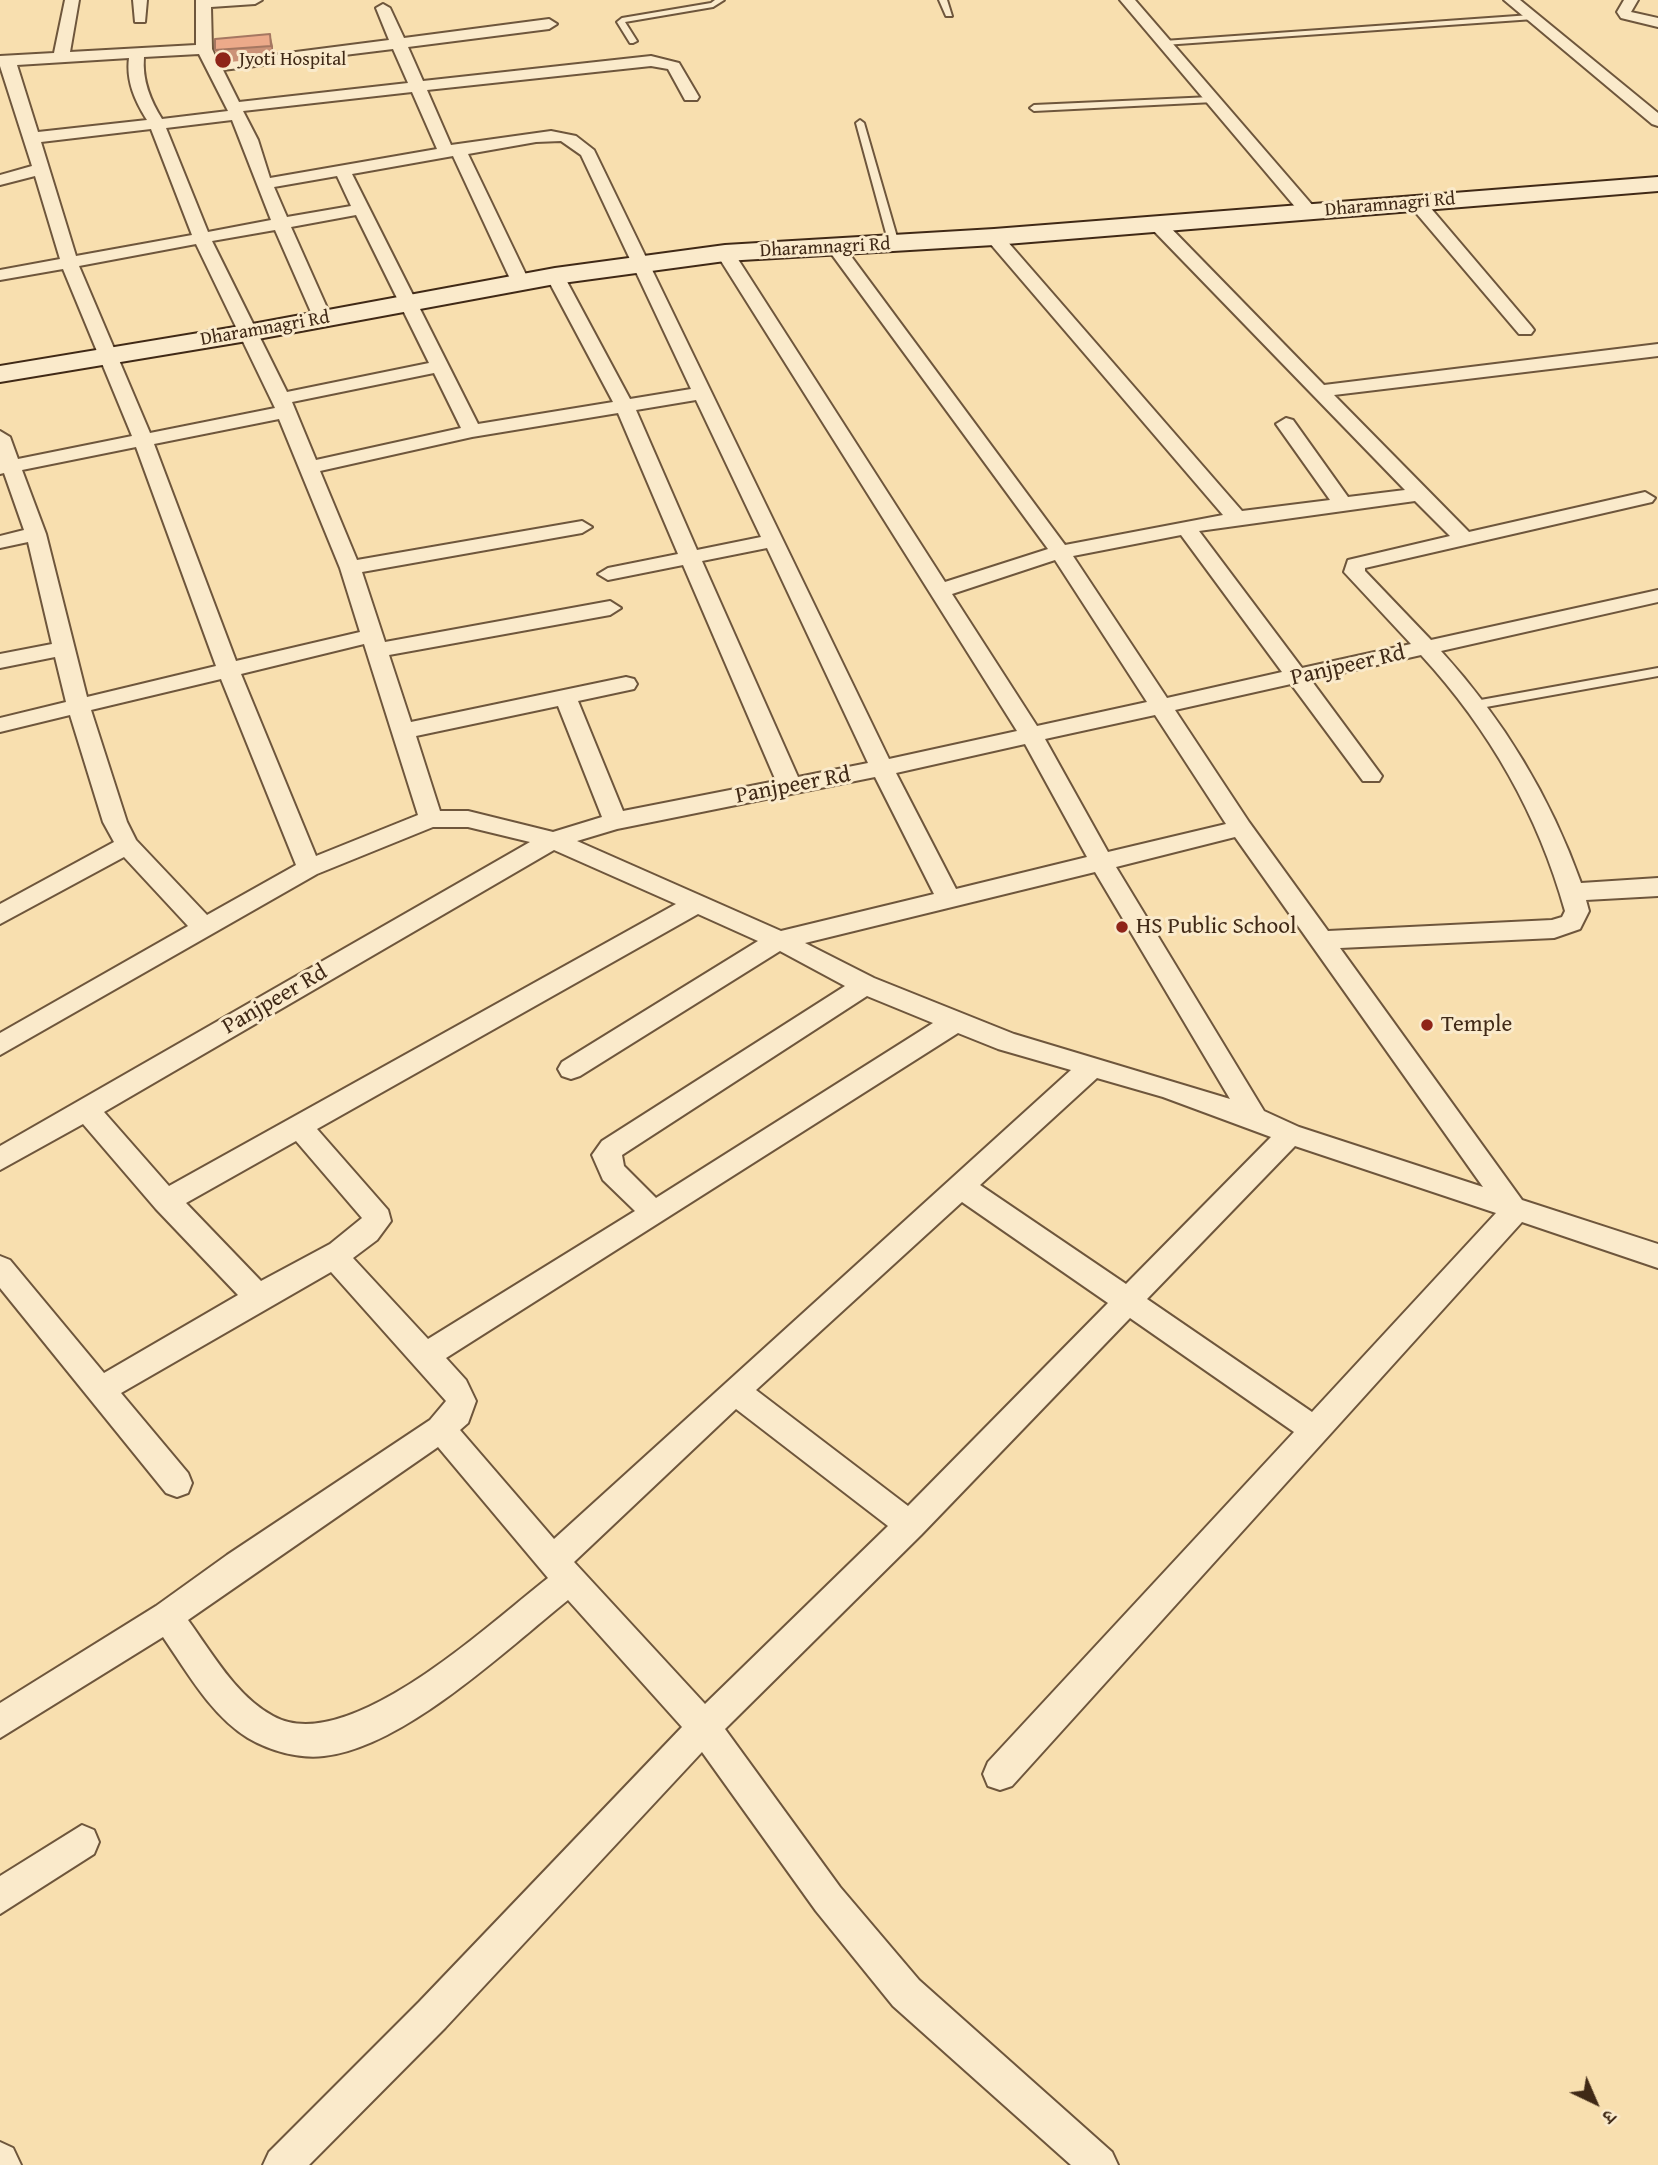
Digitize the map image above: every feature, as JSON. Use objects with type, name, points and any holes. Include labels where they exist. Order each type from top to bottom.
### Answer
[{"type":"street","points":[[61,58],[72,0]]},
{"type":"street","points":[[140,0],[140,19]]},
{"type":"street","points":[[255,0],[203,1],[204,49],[236,111],[264,184],[323,319]]},
{"type":"street","points":[[1127,0],[1308,211]]},
{"type":"street","points":[[1511,0],[1658,121]]},
{"type":"street","points":[[1630,0],[1624,12],[1626,15],[1658,23]]},
{"type":"street","points":[[383,8],[418,86],[521,283]]},
{"type":"street","points":[[213,67],[549,24]]},
{"type":"street","points":[[204,49],[4,61],[17,111],[31,138],[70,264],[143,440],[228,668],[309,868]]},
{"type":"street","points":[[137,52],[137,87],[157,124],[202,239],[283,406],[350,568],[431,819]]},
{"type":"street","points":[[31,138],[157,124],[418,86],[651,61],[674,66],[691,97]]},
{"type":"street","points":[[264,184],[451,149],[555,135],[579,143],[588,153],[882,768],[948,897]]},
{"type":"street","points":[[0,180],[41,169]]},
{"type":"street","points":[[342,170],[472,431]]},
{"type":"street","name":"Dharamnagri Rd","points":[[0,374],[247,333],[555,276],[725,253],[994,237],[1658,184]]},
{"type":"street","points":[[1417,203],[1525,330]]},
{"type":"street","points":[[0,275],[361,209]]},
{"type":"street","points":[[1156,223],[1463,538]]},
{"type":"street","points":[[994,237],[1237,518]]},
{"type":"street","points":[[836,248],[1060,552],[1241,828],[1515,1211]]},
{"type":"street","points":[[725,253],[942,590],[1031,735],[1101,861],[1255,1118]]},
{"type":"street","points":[[555,276],[624,405],[790,786]]},
{"type":"street","points":[[1319,391],[1658,350]]},
{"type":"street","points":[[6,467],[143,440],[439,366]]},
{"type":"street","points":[[310,467],[472,431],[703,393]]},
{"type":"street","points":[[1286,424],[1342,503]]},
{"type":"street","points":[[0,436],[6,467],[36,534],[78,705],[115,822],[127,845],[205,928]]},
{"type":"street","points":[[942,590],[1060,552],[1237,518],[1420,494]]},
{"type":"street","points":[[1320,940],[1554,929],[1571,923],[1577,911],[1572,892],[1526,788],[1475,705],[1354,572],[1355,564],[1645,498]]},
{"type":"street","points":[[350,568],[582,527]]},
{"type":"street","points":[[1185,528],[1371,776]]},
{"type":"street","points":[[0,542],[36,534]]},
{"type":"street","points":[[608,574],[773,541]]},
{"type":"street","name":"Panjpeer Rd","points":[[0,1159],[553,840],[615,821],[882,768],[1658,596]]},
{"type":"street","points":[[0,725],[228,668],[610,608]]},
{"type":"street","points":[[0,661],[64,648]]},
{"type":"street","points":[[401,732],[626,684]]},
{"type":"street","points":[[566,698],[615,821]]},
{"type":"street","points":[[0,1045],[309,868],[431,819],[468,819],[553,840],[779,940],[865,985],[1007,1042],[1093,1066],[1255,1118],[1290,1135],[1658,1256]]},
{"type":"street","points":[[571,1069],[779,940],[1241,828]]},
{"type":"street","points":[[0,915],[127,845]]},
{"type":"street","points":[[1572,892],[1658,887]]},
{"type":"street","points":[[166,1202],[698,903]]},
{"type":"street","points":[[654,1213],[612,1172],[606,1155],[612,1147],[865,985]]},
{"type":"street","points":[[425,1356],[956,1021]]},
{"type":"street","points":[[167,1618],[233,1703],[258,1727],[286,1738],[328,1740],[371,1726],[414,1699],[561,1570],[735,1391],[1093,1066]]},
{"type":"street","points":[[86,1110],[166,1202],[258,1297]]},
{"type":"street","points":[[100,1390],[370,1231],[377,1221],[374,1210],[299,1128]]},
{"type":"street","points":[[282,2165],[432,2015],[704,1727],[910,1525],[1290,1135]]},
{"type":"street","points":[[960,1186],[1315,1430]]},
{"type":"street","points":[[1000,1774],[1515,1211]]},
{"type":"street","points":[[0,1722],[167,1618],[239,1565],[441,1429],[457,1414],[461,1401],[456,1389],[333,1255]]},
{"type":"street","points":[[0,1268],[177,1483]]},
{"type":"street","points":[[735,1391],[910,1525]]},
{"type":"street","points":[[441,1429],[561,1570],[704,1727],[828,1899],[906,1993],[1099,2165]]},
{"type":"street","points":[[0,1897],[82,1842]]},
{"type":"lane","points":[[633,41],[621,23],[622,20],[713,5],[720,0]]},
{"type":"lane","points":[[943,0],[949,14]]},
{"type":"lane","points":[[1164,43],[1531,17]]},
{"type":"lane","points":[[1034,108],[1211,100]]},
{"type":"lane","points":[[860,123],[894,244]]},
{"type":"lane","points":[[1475,705],[1658,672]]},
{"type":"building","points":[[270,34],[271,46],[215,50],[215,39]]},
{"type":"place","name":"Jyoti Hospital","points":[[223,60]]},
{"type":"place","name":"HS Public School","points":[[1122,927]]},
{"type":"place","name":"Temple","points":[[1427,1025]]}]
